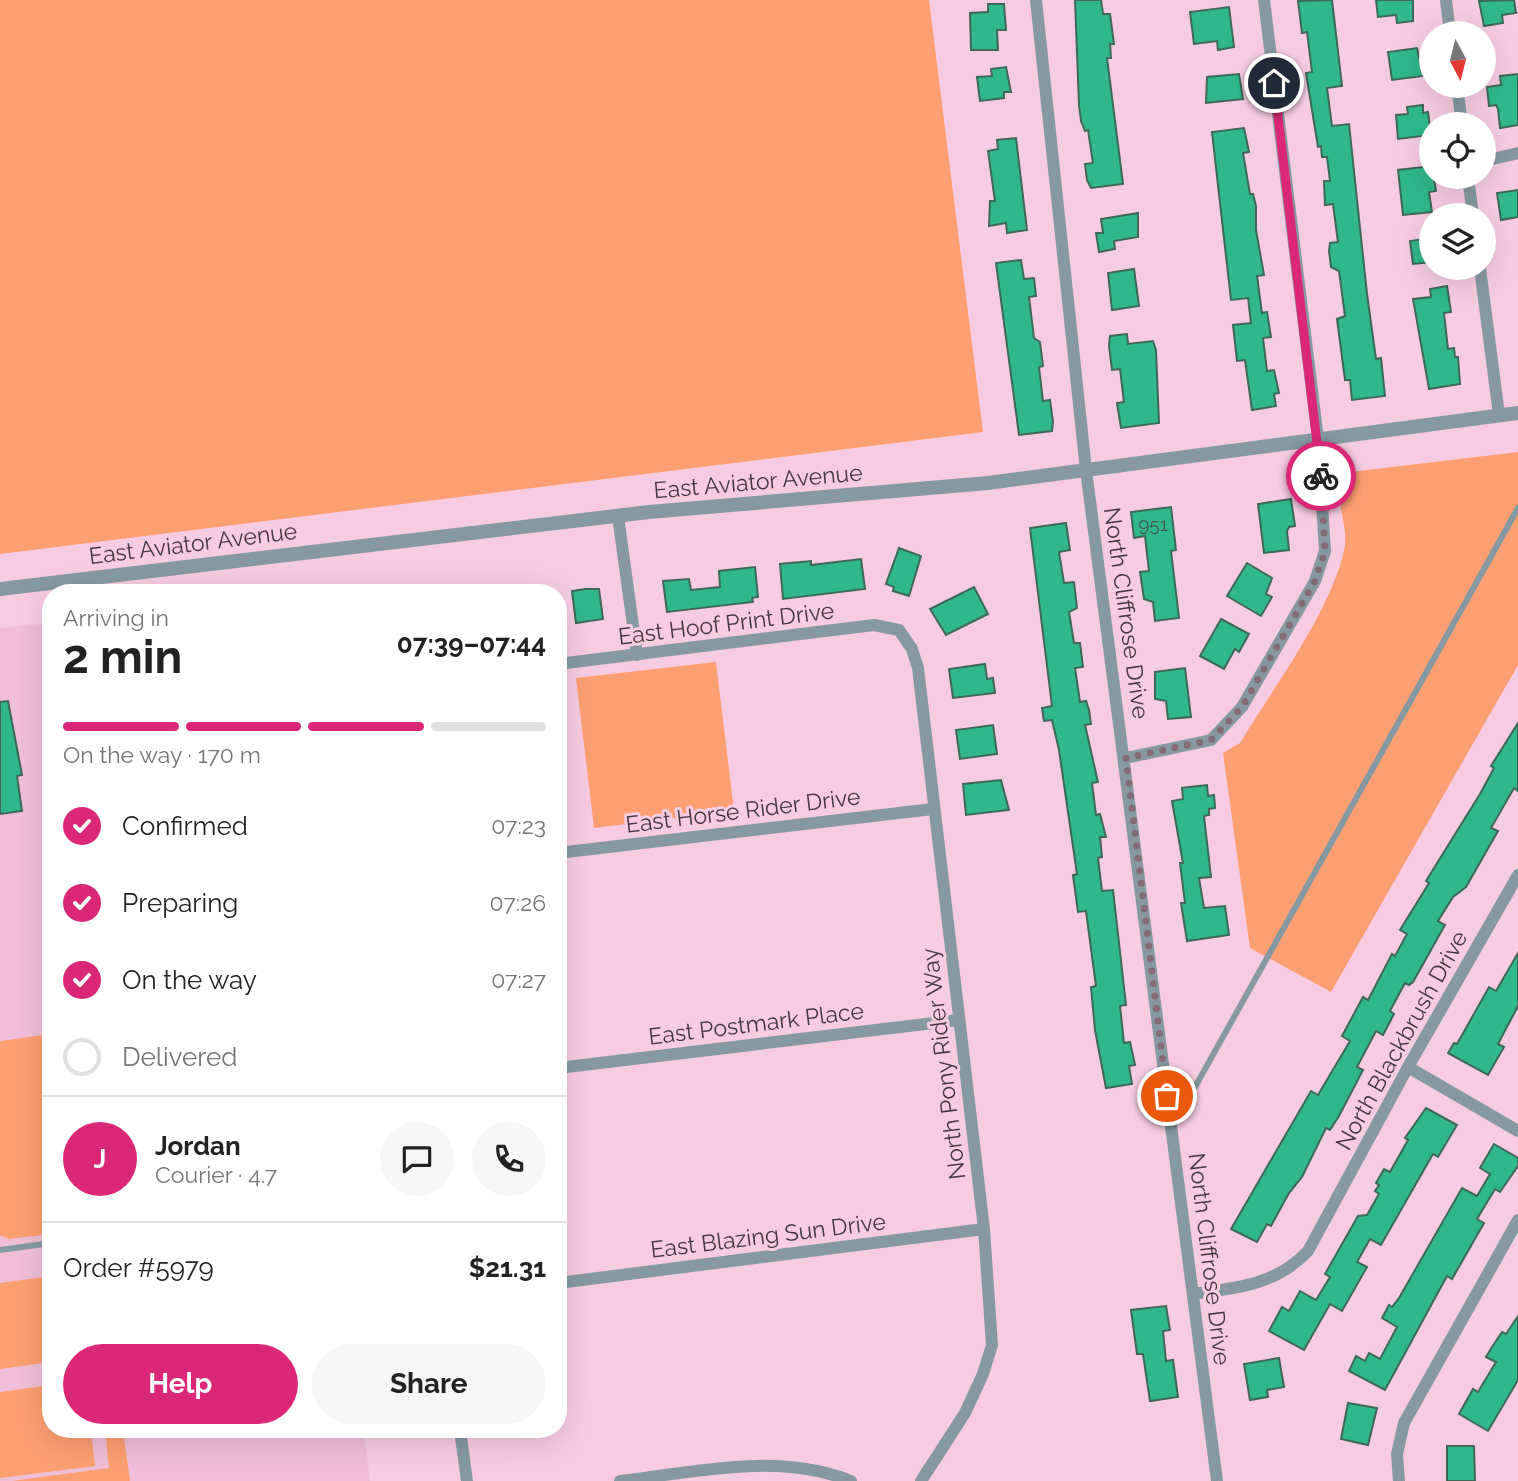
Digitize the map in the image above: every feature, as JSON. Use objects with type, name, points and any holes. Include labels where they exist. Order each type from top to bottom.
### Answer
[{"type":"street","name":"North Cliffrose Drive","points":[[1036,0],[1063,277],[1086,470],[1126,758],[1217,1481]]},
{"type":"street","points":[[1126,758],[1211,740],[1242,707],[1315,581],[1325,551],[1318,439],[1264,0]]},
{"type":"street","points":[[1446,0],[1449,21]]},
{"type":"street","points":[[1496,158],[1518,153]]},
{"type":"street","points":[[1482,280],[1499,415]]},
{"type":"street","name":"East Aviator Avenue","points":[[42,584],[618,516],[913,491],[1518,413]]},
{"type":"street","points":[[618,516],[636,655]]},
{"type":"street","name":"East Aviator Avenue","points":[[0,589],[42,584]]},
{"type":"street","name":"East Hoof Print Drive","points":[[567,663],[874,625],[899,630]]},
{"type":"street","name":"North Pony Rider Way","points":[[899,630],[912,649],[918,668],[984,1228],[992,1345],[983,1374],[965,1413],[921,1481]]},
{"type":"street","name":"East Horse Rider Drive","points":[[567,852],[933,809]]},
{"type":"street","name":"North Blackbrush Drive","points":[[1193,1294],[1254,1285],[1277,1276],[1303,1256],[1518,875]]},
{"type":"street","name":"East Postmark Place","points":[[567,1067],[959,1020]]},
{"type":"street","points":[[1408,1067],[1518,1131]]},
{"type":"street","points":[[1399,1481],[1397,1454],[1404,1423],[1518,1220]]},
{"type":"street","name":"East Blazing Sun Drive","points":[[567,1282],[984,1228]]},
{"type":"street","points":[[461,1438],[467,1481]]},
{"type":"street","points":[[620,1481],[734,1467],[791,1465],[824,1470],[851,1481]]},
{"type":"lane","points":[[1171,1122],[1190,1096],[1518,508]]},
{"type":"lane","points":[[0,1250],[42,1245]]},
{"type":"shaded area","points":[[0,0],[929,0],[983,432],[0,554]]},
{"type":"shaded area","points":[[1518,452],[1518,665],[1331,992],[1250,948],[1223,753],[1240,743],[1299,650],[1337,575],[1345,542],[1339,494],[1342,473]]},
{"type":"shaded area","points":[[42,624],[42,1438],[365,1438],[370,1481],[0,1481],[0,628]]},
{"type":"shaded area","points":[[716,662],[734,811],[594,828],[576,678]]},
{"type":"shaded area","points":[[42,1035],[42,1235],[9,1239],[0,1235],[0,1041]]},
{"type":"shaded area","points":[[42,1277],[42,1363],[0,1369],[0,1283]]},
{"type":"shaded area","points":[[42,1386],[42,1438],[92,1438],[95,1466],[0,1478],[0,1392]]},
{"type":"shaded area","points":[[106,1438],[124,1438],[130,1481],[12,1481],[109,1468]]},
{"type":"building","points":[[1075,0],[1101,0],[1103,14],[1110,14],[1114,44],[1110,44],[1111,58],[1107,58],[1123,184],[1091,188],[1087,180],[1085,164],[1093,163],[1088,130],[1085,131],[1081,121],[1079,105]]},
{"type":"building","points":[[1332,0],[1342,86],[1327,88],[1332,126],[1349,124],[1367,294],[1376,359],[1381,358],[1385,396],[1352,400],[1350,380],[1345,380],[1337,319],[1345,316],[1339,271],[1331,267],[1329,251],[1330,243],[1338,242],[1333,204],[1325,205],[1324,181],[1330,181],[1327,157],[1322,157],[1321,146],[1318,147],[1306,73],[1312,72],[1307,32],[1302,33],[1298,1]]},
{"type":"building","points":[[1376,0],[1413,0],[1413,21],[1397,23],[1396,15],[1378,17]]},
{"type":"building","points":[[1514,0],[1516,13],[1502,15],[1503,23],[1483,21],[1479,1]]},
{"type":"building","points":[[988,4],[1004,4],[1006,30],[997,30],[998,50],[971,50],[970,13],[988,12]]},
{"type":"building","points":[[1229,7],[1234,47],[1218,50],[1217,41],[1194,44],[1190,12]]},
{"type":"building","points":[[1417,48],[1419,77],[1392,80],[1388,52]]},
{"type":"building","points":[[1006,67],[1011,92],[1004,92],[1004,98],[980,101],[977,77],[992,76],[991,69]]},
{"type":"building","points":[[1239,74],[1243,99],[1206,103],[1207,77]]},
{"type":"building","points":[[1518,74],[1518,125],[1500,128],[1496,105],[1489,106],[1488,98],[1496,98],[1496,86],[1501,85],[1500,76]]},
{"type":"building","points":[[1423,105],[1423,112],[1419,112],[1419,136],[1398,139],[1396,115],[1408,114],[1407,107]]},
{"type":"building","points":[[1244,128],[1249,152],[1243,153],[1250,194],[1253,194],[1256,206],[1256,230],[1264,275],[1257,276],[1262,313],[1267,312],[1271,337],[1263,338],[1267,371],[1274,370],[1279,393],[1274,394],[1276,406],[1252,410],[1245,360],[1237,361],[1233,325],[1251,323],[1248,298],[1231,300],[1212,132]]},
{"type":"building","points":[[1016,138],[1027,230],[1007,233],[1006,223],[989,226],[990,201],[995,201],[988,151],[998,149],[997,140]]},
{"type":"building","points":[[1419,168],[1419,189],[1436,189],[1429,192],[1431,203],[1419,203],[1419,213],[1403,215],[1398,170]]},
{"type":"building","points":[[1518,190],[1518,217],[1501,220],[1497,193]]},
{"type":"building","points":[[1138,213],[1138,237],[1114,241],[1115,249],[1099,252],[1096,233],[1103,233],[1101,219]]},
{"type":"building","points":[[1419,240],[1419,263],[1413,264],[1410,241]]},
{"type":"building","points":[[1021,260],[1024,279],[1034,278],[1036,296],[1029,297],[1034,338],[1040,342],[1043,366],[1039,367],[1043,401],[1050,400],[1053,422],[1052,431],[1019,435],[996,263]]},
{"type":"building","points":[[1134,269],[1139,306],[1112,310],[1108,273]]},
{"type":"building","points":[[1447,286],[1451,312],[1444,313],[1448,349],[1454,348],[1455,357],[1458,357],[1460,384],[1429,389],[1413,299],[1431,297],[1430,289]]},
{"type":"building","points":[[1127,334],[1128,344],[1153,341],[1156,350],[1159,423],[1121,428],[1117,403],[1124,402],[1120,369],[1112,370],[1109,346],[1110,336]]},
{"type":"building","points":[[1291,499],[1295,526],[1289,527],[1287,531],[1289,550],[1264,553],[1258,504]]},
{"type":"building","points":[[1171,507],[1176,550],[1171,551],[1179,618],[1155,621],[1153,602],[1144,599],[1140,572],[1149,571],[1145,536],[1134,538],[1131,512]]},
{"type":"building","points":[[1066,523],[1070,550],[1059,552],[1064,583],[1074,582],[1077,608],[1069,612],[1074,643],[1080,643],[1083,667],[1075,668],[1080,702],[1086,701],[1089,710],[1091,724],[1085,725],[1098,782],[1092,783],[1096,815],[1100,814],[1106,837],[1100,837],[1102,857],[1098,858],[1102,891],[1113,890],[1126,1005],[1120,1006],[1124,1043],[1130,1042],[1135,1065],[1129,1066],[1132,1084],[1106,1088],[1095,1030],[1091,987],[1096,986],[1086,911],[1078,912],[1073,875],[1077,874],[1059,750],[1052,720],[1044,721],[1042,708],[1052,706],[1030,528]]},
{"type":"building","points":[[899,548],[921,556],[909,596],[893,591],[894,587],[886,584]]},
{"type":"building","points":[[861,559],[865,589],[783,599],[780,564],[811,561],[811,565]]},
{"type":"building","points":[[1247,563],[1272,578],[1266,594],[1272,597],[1261,616],[1227,596]]},
{"type":"building","points":[[755,567],[758,597],[752,598],[753,602],[667,612],[663,581],[689,579],[691,590],[720,587],[719,571]]},
{"type":"building","points":[[974,587],[988,614],[946,635],[930,609]]},
{"type":"building","points":[[599,589],[603,619],[576,623],[572,591]]},
{"type":"building","points":[[1221,619],[1249,634],[1239,652],[1235,649],[1224,669],[1200,656]]},
{"type":"building","points":[[985,664],[987,679],[993,678],[995,693],[953,698],[949,669]]},
{"type":"building","points":[[1185,668],[1191,717],[1168,719],[1166,701],[1155,699],[1155,672]]},
{"type":"building","points":[[8,701],[22,775],[17,776],[22,811],[0,814],[0,702]]},
{"type":"building","points":[[1518,723],[1518,791],[1514,788],[1491,828],[1498,831],[1466,887],[1453,897],[1438,921],[1445,925],[1413,982],[1409,985],[1405,983],[1390,1011],[1394,1014],[1383,1035],[1376,1031],[1357,1067],[1363,1070],[1339,1116],[1330,1130],[1326,1128],[1302,1177],[1289,1193],[1271,1226],[1267,1224],[1257,1242],[1231,1229],[1311,1091],[1318,1095],[1350,1041],[1342,1036],[1363,997],[1368,1000],[1392,954],[1395,956],[1407,934],[1400,930],[1429,883],[1426,881],[1480,794],[1494,768],[1491,766]]},
{"type":"building","points":[[993,725],[997,754],[960,759],[956,730]]},
{"type":"building","points":[[1001,780],[1009,810],[966,815],[963,784]]},
{"type":"building","points":[[1207,785],[1208,796],[1214,795],[1215,808],[1209,809],[1209,815],[1204,816],[1211,877],[1199,878],[1204,908],[1225,906],[1229,935],[1187,941],[1181,903],[1185,903],[1180,863],[1183,863],[1172,801],[1183,799],[1182,788]]},
{"type":"building","points":[[1518,953],[1518,1006],[1498,1044],[1504,1047],[1488,1075],[1448,1053],[1454,1043],[1457,1044],[1489,987],[1496,991]]},
{"type":"building","points":[[1426,1108],[1457,1125],[1438,1157],[1433,1154],[1381,1245],[1370,1239],[1357,1262],[1367,1267],[1342,1311],[1330,1304],[1304,1350],[1269,1331],[1282,1307],[1289,1311],[1300,1291],[1316,1300],[1330,1277],[1325,1274],[1358,1216],[1367,1215],[1379,1194],[1375,1191],[1379,1185],[1376,1183],[1384,1169],[1390,1172],[1408,1140],[1405,1138]]},
{"type":"building","points":[[1494,1144],[1518,1158],[1518,1166],[1500,1192],[1495,1189],[1477,1219],[1484,1223],[1452,1279],[1447,1276],[1385,1390],[1349,1371],[1356,1356],[1365,1361],[1369,1353],[1380,1359],[1397,1327],[1382,1318],[1389,1305],[1392,1307],[1399,1298],[1462,1188],[1477,1196],[1490,1174],[1480,1168]]},
{"type":"building","points":[[1166,1306],[1170,1330],[1163,1331],[1166,1361],[1173,1360],[1178,1397],[1150,1401],[1143,1354],[1137,1354],[1131,1310]]},
{"type":"building","points":[[1518,1316],[1518,1380],[1488,1431],[1459,1414],[1473,1389],[1478,1392],[1496,1362],[1486,1357],[1492,1347],[1502,1332],[1506,1334]]},
{"type":"building","points":[[1279,1358],[1284,1387],[1267,1390],[1268,1397],[1250,1400],[1244,1364]]},
{"type":"building","points":[[1348,1403],[1377,1408],[1368,1445],[1341,1439]]},
{"type":"building","points":[[1447,1446],[1474,1446],[1475,1481],[1447,1481]]},
{"type":"way so far","points":[[1167,1096],[1126,758],[1211,740],[1242,707],[1315,581],[1325,551],[1321,476]]},
{"type":"route","points":[[1274,83],[1321,476]]}]
